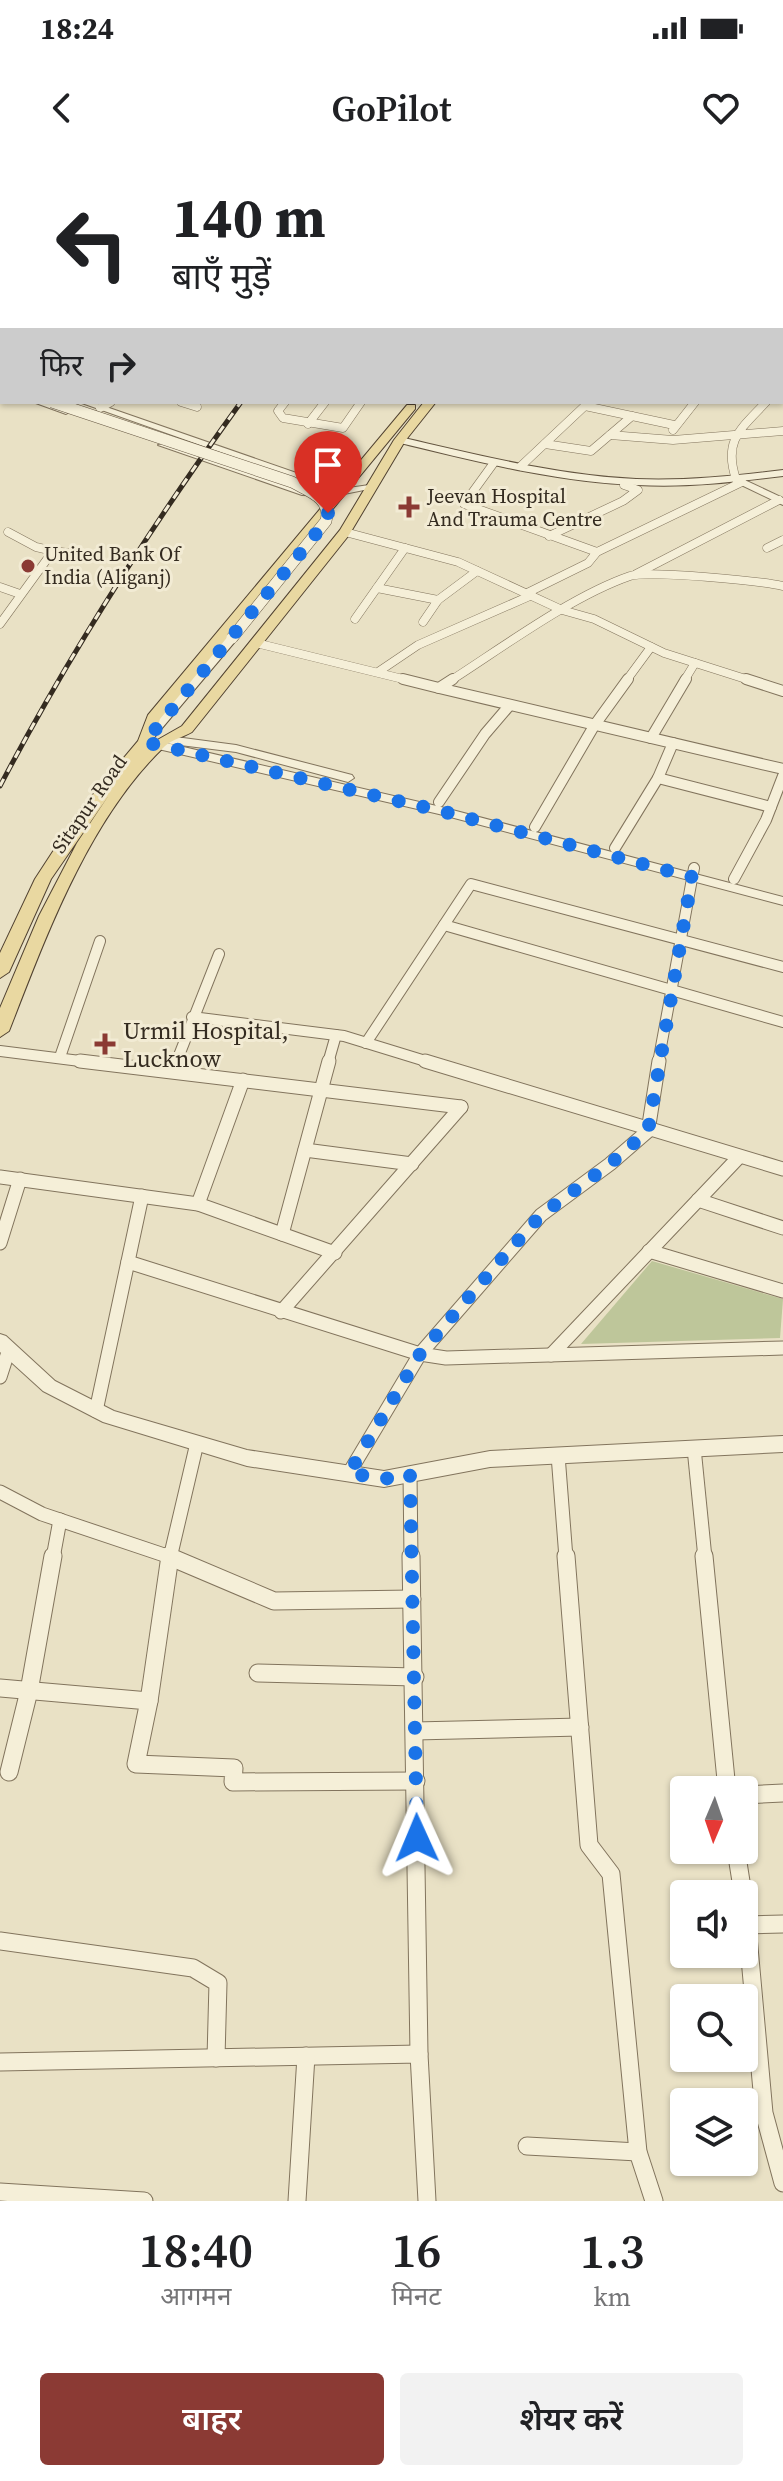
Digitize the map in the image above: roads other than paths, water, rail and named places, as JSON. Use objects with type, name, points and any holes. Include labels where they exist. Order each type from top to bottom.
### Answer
[{"type":"main road","points":[[58,404],[292,482],[323,500],[328,513],[326,521],[243,641]]},
{"type":"main road","points":[[78,404],[313,483],[336,499],[340,511],[336,526],[243,641],[154,741]]},
{"type":"main road","name":"Sitapur Road","points":[[0,1031],[42,921],[63,881],[154,741],[153,718],[413,404]]},
{"type":"main road","name":"Sitapur Road","points":[[0,972],[43,879],[73,831],[154,741],[187,729],[243,641],[345,532],[400,440],[428,404]]},
{"type":"main road","points":[[400,440],[488,462],[624,485],[783,476]]},
{"type":"main road","points":[[488,462],[638,482],[739,480]]},
{"type":"street","points":[[43,404],[302,492],[344,487]]},
{"type":"street","points":[[89,404],[327,487],[369,488]]},
{"type":"street","points":[[100,408],[107,404]]},
{"type":"street","points":[[187,404],[197,407]]},
{"type":"street","points":[[283,404],[278,411],[283,418],[343,428],[360,404]]},
{"type":"street","points":[[308,424],[323,404]]},
{"type":"street","points":[[521,466],[587,404],[674,425]]},
{"type":"street","points":[[673,440],[674,425],[693,404]]},
{"type":"street","points":[[764,404],[730,443],[728,460],[739,480],[781,501]]},
{"type":"street","points":[[545,444],[591,451],[632,416]]},
{"type":"street","points":[[146,438],[162,429]]},
{"type":"street","points":[[610,435],[673,440],[783,431]]},
{"type":"street","points":[[488,462],[464,504],[597,552]]},
{"type":"street","points":[[378,672],[418,645],[530,594],[588,563],[597,552],[739,480]]},
{"type":"street","points":[[549,536],[623,501],[638,490],[624,485]]},
{"type":"street","points":[[439,688],[562,610],[781,501]]},
{"type":"street","points":[[8,532],[36,547],[69,553]]},
{"type":"street","points":[[345,532],[477,571],[562,610],[594,619],[651,647],[783,691]]},
{"type":"street","points":[[767,548],[783,540]]},
{"type":"street","points":[[355,619],[405,548]]},
{"type":"street","points":[[0,624],[53,551]]},
{"type":"street","points":[[423,622],[438,600],[477,571]]},
{"type":"street","points":[[633,575],[761,581],[783,586]]},
{"type":"street","points":[[0,587],[20,594]]},
{"type":"street","points":[[377,588],[438,600]]},
{"type":"street","points":[[243,641],[783,769]]},
{"type":"street","points":[[535,827],[594,726],[651,647]]},
{"type":"street","points":[[651,738],[695,663]]},
{"type":"street","points":[[439,802],[485,734],[509,706]]},
{"type":"street","points":[[154,741],[192,740],[221,745],[615,848],[783,901]]},
{"type":"street","points":[[154,741],[693,873],[783,891]]},
{"type":"street","points":[[615,848],[658,778],[673,743]]},
{"type":"street","points":[[734,879],[771,807],[783,776]]},
{"type":"street","points":[[658,778],[771,807]]},
{"type":"street","points":[[349,1473],[420,1354],[541,1215],[610,1164],[648,1131],[693,873]]},
{"type":"street","points":[[366,1043],[471,884],[783,967]]},
{"type":"street","points":[[444,925],[783,1022]]},
{"type":"street","points":[[60,1057],[100,941]]},
{"type":"street","points":[[173,1071],[219,954]]},
{"type":"street","points":[[192,1017],[336,1035],[783,1169]]},
{"type":"street","points":[[282,1234],[336,1035]]},
{"type":"street","points":[[0,1051],[461,1107],[281,1312]]},
{"type":"street","points":[[198,1204],[243,1080]]},
{"type":"street","points":[[305,1150],[412,1164]]},
{"type":"street","points":[[551,1355],[739,1157]]},
{"type":"street","points":[[0,1177],[198,1204],[335,1253]]},
{"type":"street","points":[[0,1243],[20,1179]]},
{"type":"street","points":[[96,1411],[142,1196]]},
{"type":"street","points":[[698,1200],[783,1228]]},
{"type":"street","points":[[649,1251],[783,1291]]},
{"type":"street","points":[[128,1262],[420,1354],[446,1358],[783,1348]]},
{"type":"street","points":[[4,1345],[49,1386],[109,1417],[247,1458],[384,1479],[490,1459],[783,1444]]},
{"type":"street","points":[[0,1377],[4,1345]]},
{"type":"street","points":[[197,1443],[170,1557],[149,1701],[136,1764],[234,1768],[233,1782],[416,1781]]},
{"type":"street","points":[[694,1448],[726,1776]]},
{"type":"street","points":[[558,1455],[589,1845],[611,1874],[638,2152],[654,2201]]},
{"type":"street","points":[[410,1474],[419,2054],[427,2201]]},
{"type":"street","points":[[0,1492],[60,1520],[170,1557],[274,1601],[412,1599]]},
{"type":"street","points":[[9,1772],[29,1691],[60,1520]]},
{"type":"street","points":[[258,1673],[415,1677]]},
{"type":"street","points":[[0,1688],[149,1701]]},
{"type":"street","points":[[415,1731],[580,1727]]},
{"type":"street","points":[[758,1794],[783,1793]]},
{"type":"street","points":[[758,1925],[783,1924]]},
{"type":"street","points":[[0,1941],[193,1968],[218,1983],[216,2058]]},
{"type":"street","points":[[751,1968],[764,2113],[783,2183]]},
{"type":"street","points":[[0,2062],[419,2054]]},
{"type":"street","points":[[297,2201],[306,2056]]},
{"type":"street","points":[[527,2146],[638,2152]]},
{"type":"street","points":[[0,2192],[144,2201]]},
{"type":"railway","points":[[0,786],[55,686],[114,590],[240,404]]},
{"type":"place","name":"Jeevan Hospital And Trauma Centre","points":[[409,507]]},
{"type":"place","name":"United Bank Of India (Aliganj)","points":[[28,566]]},
{"type":"place","name":"Urmil Hospital, Lucknow","points":[[105,1044]]}]
